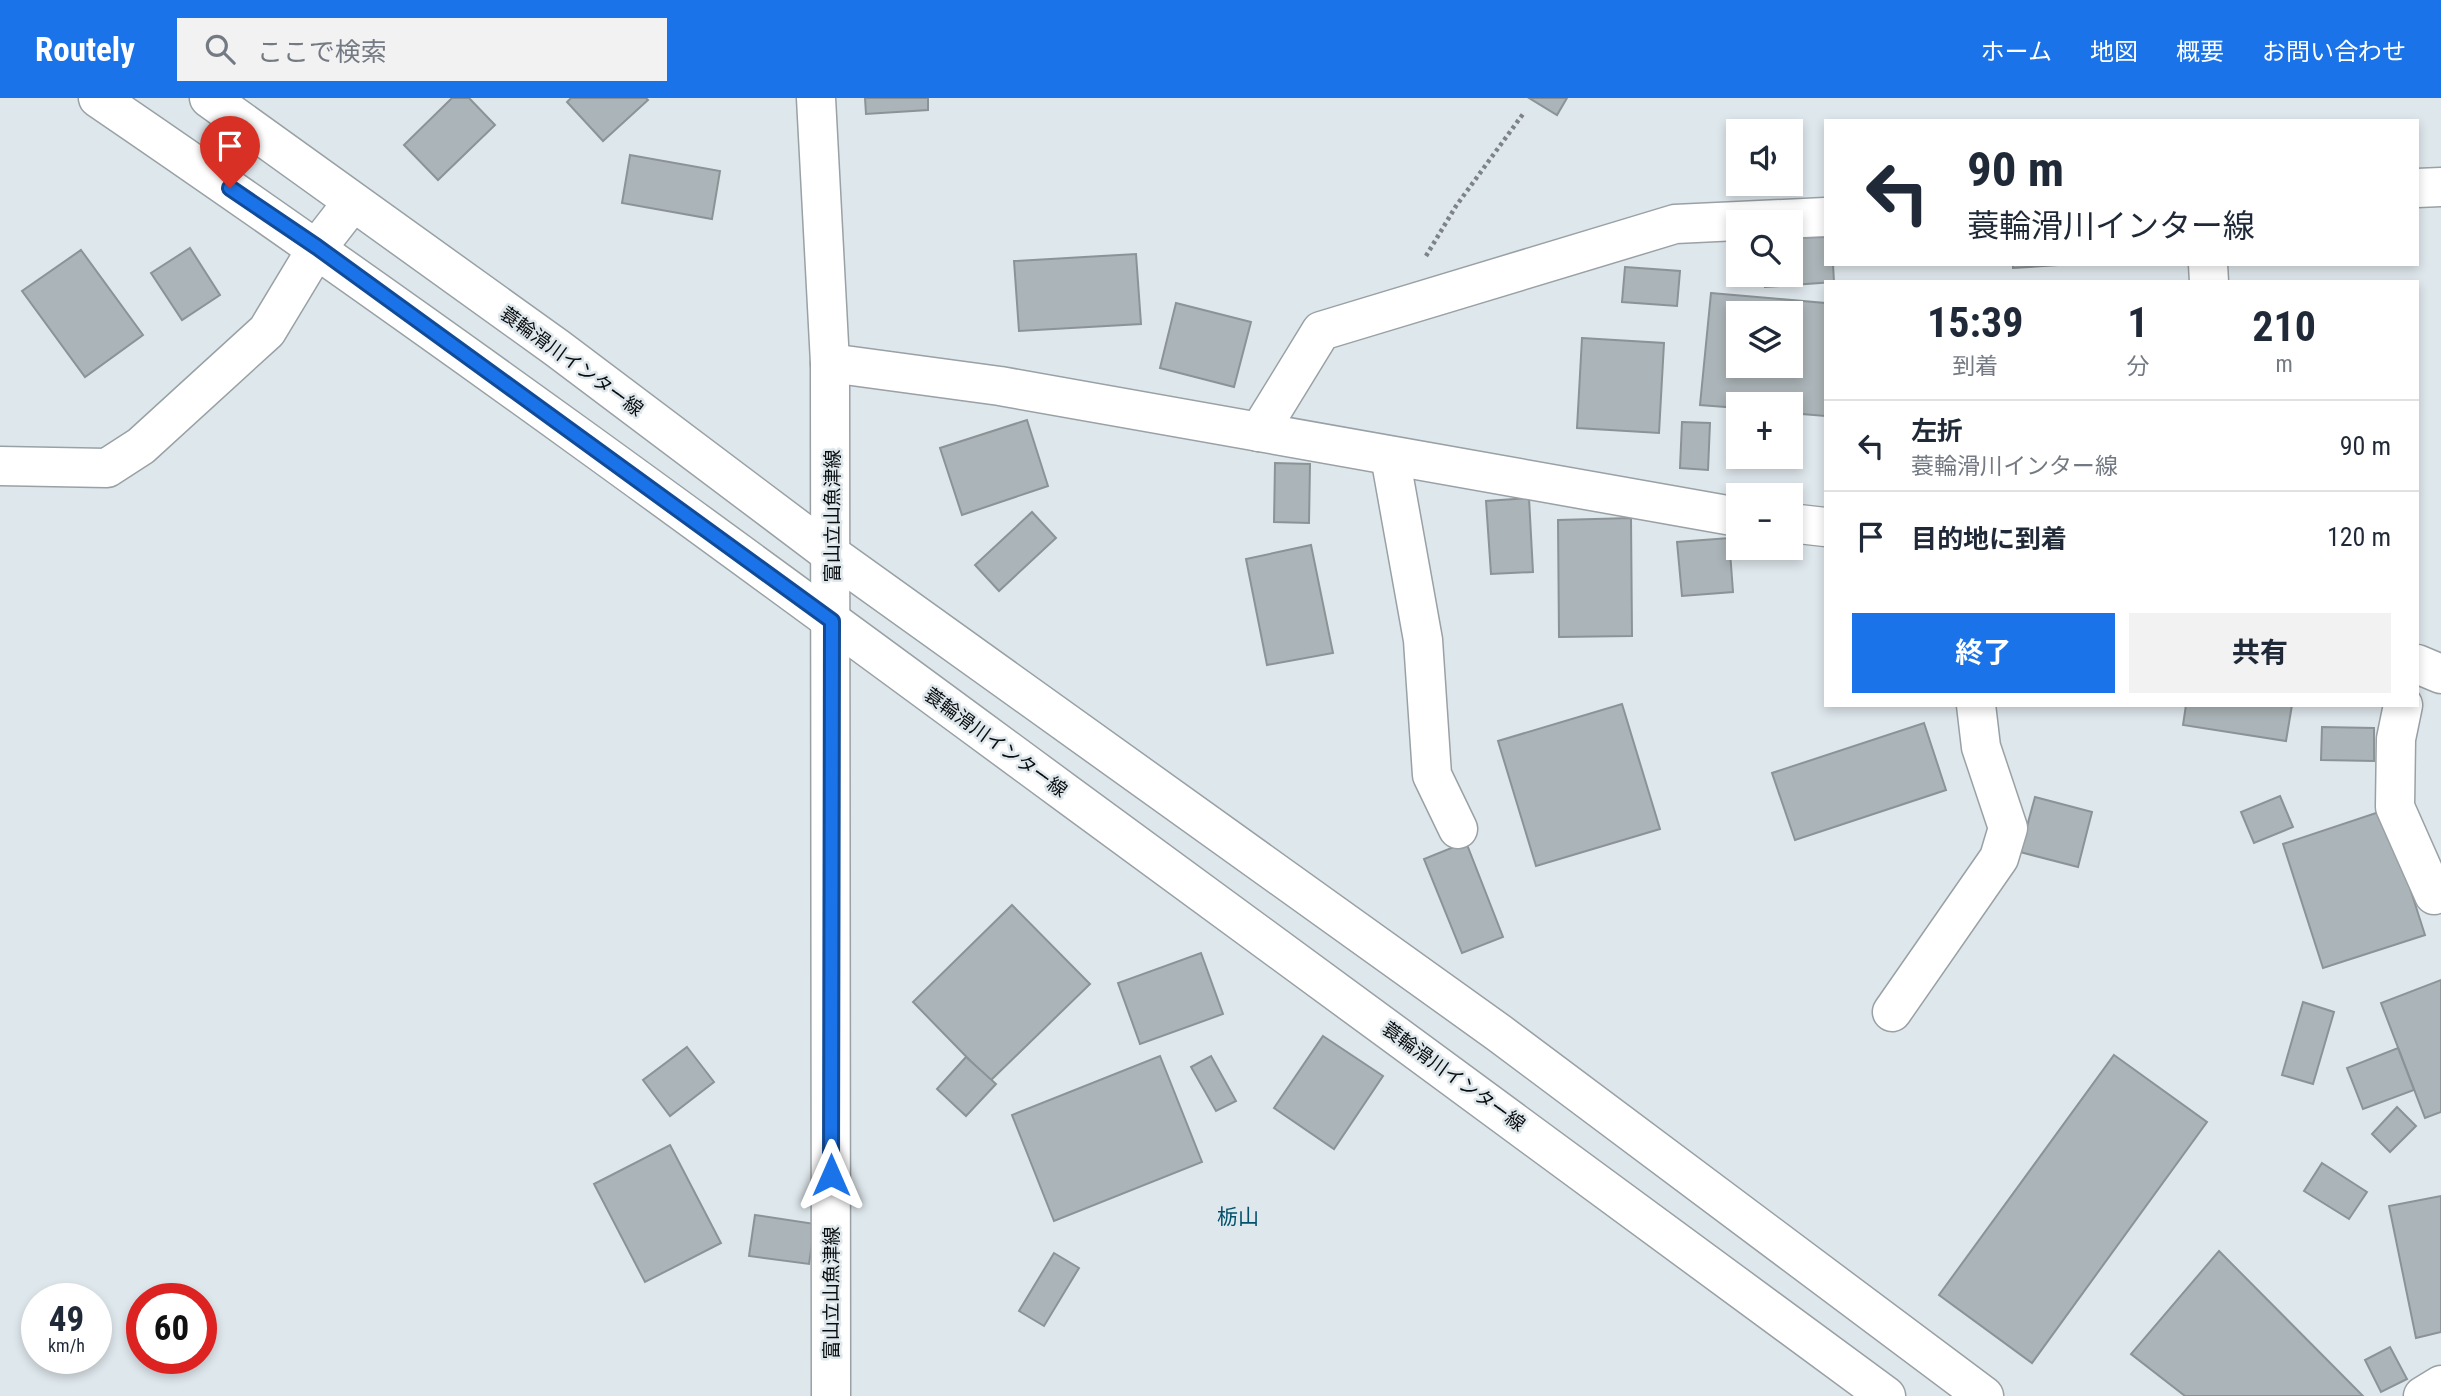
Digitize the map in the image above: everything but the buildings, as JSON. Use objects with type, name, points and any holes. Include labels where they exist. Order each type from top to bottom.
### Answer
[{"type":"main road","name":"蓑輪滑川インター線","points":[[98,98],[317,247],[1442,1066],[1886,1396]]},
{"type":"main road","name":"蓑輪滑川インター線","points":[[209,98],[557,348],[832,555],[1499,1033],[1984,1396]]},
{"type":"main road","name":"富山立山魚津線","points":[[816,98],[830,363],[831,1396]]},
{"type":"main road","points":[[2419,188],[2441,187]]},
{"type":"main road","points":[[0,466],[107,468],[141,446],[267,331],[317,247],[352,203]]},
{"type":"main road","points":[[1259,432],[1321,331],[1675,224],[1824,217]]},
{"type":"main road","points":[[830,363],[1000,386],[1726,515]]},
{"type":"main road","points":[[1390,456],[1423,640],[1432,775],[1458,829]]},
{"type":"main road","points":[[1803,524],[1824,527]]},
{"type":"main road","points":[[2419,665],[2441,674]]},
{"type":"main road","points":[[1892,1012],[1998,858],[2008,828],[1981,747],[1976,707]]},
{"type":"main road","points":[[2403,707],[2396,739],[2395,807],[2434,895]]},
{"type":"main road","points":[[2423,1396],[2441,1385]]},
{"type":"path","points":[[1395,308],[1456,206],[1523,114]]},
{"type":"district","name":"栃山","points":[[1238,1217]]},
{"type":"route","points":[[230,188],[317,247],[832,621],[831,1175]]}]
